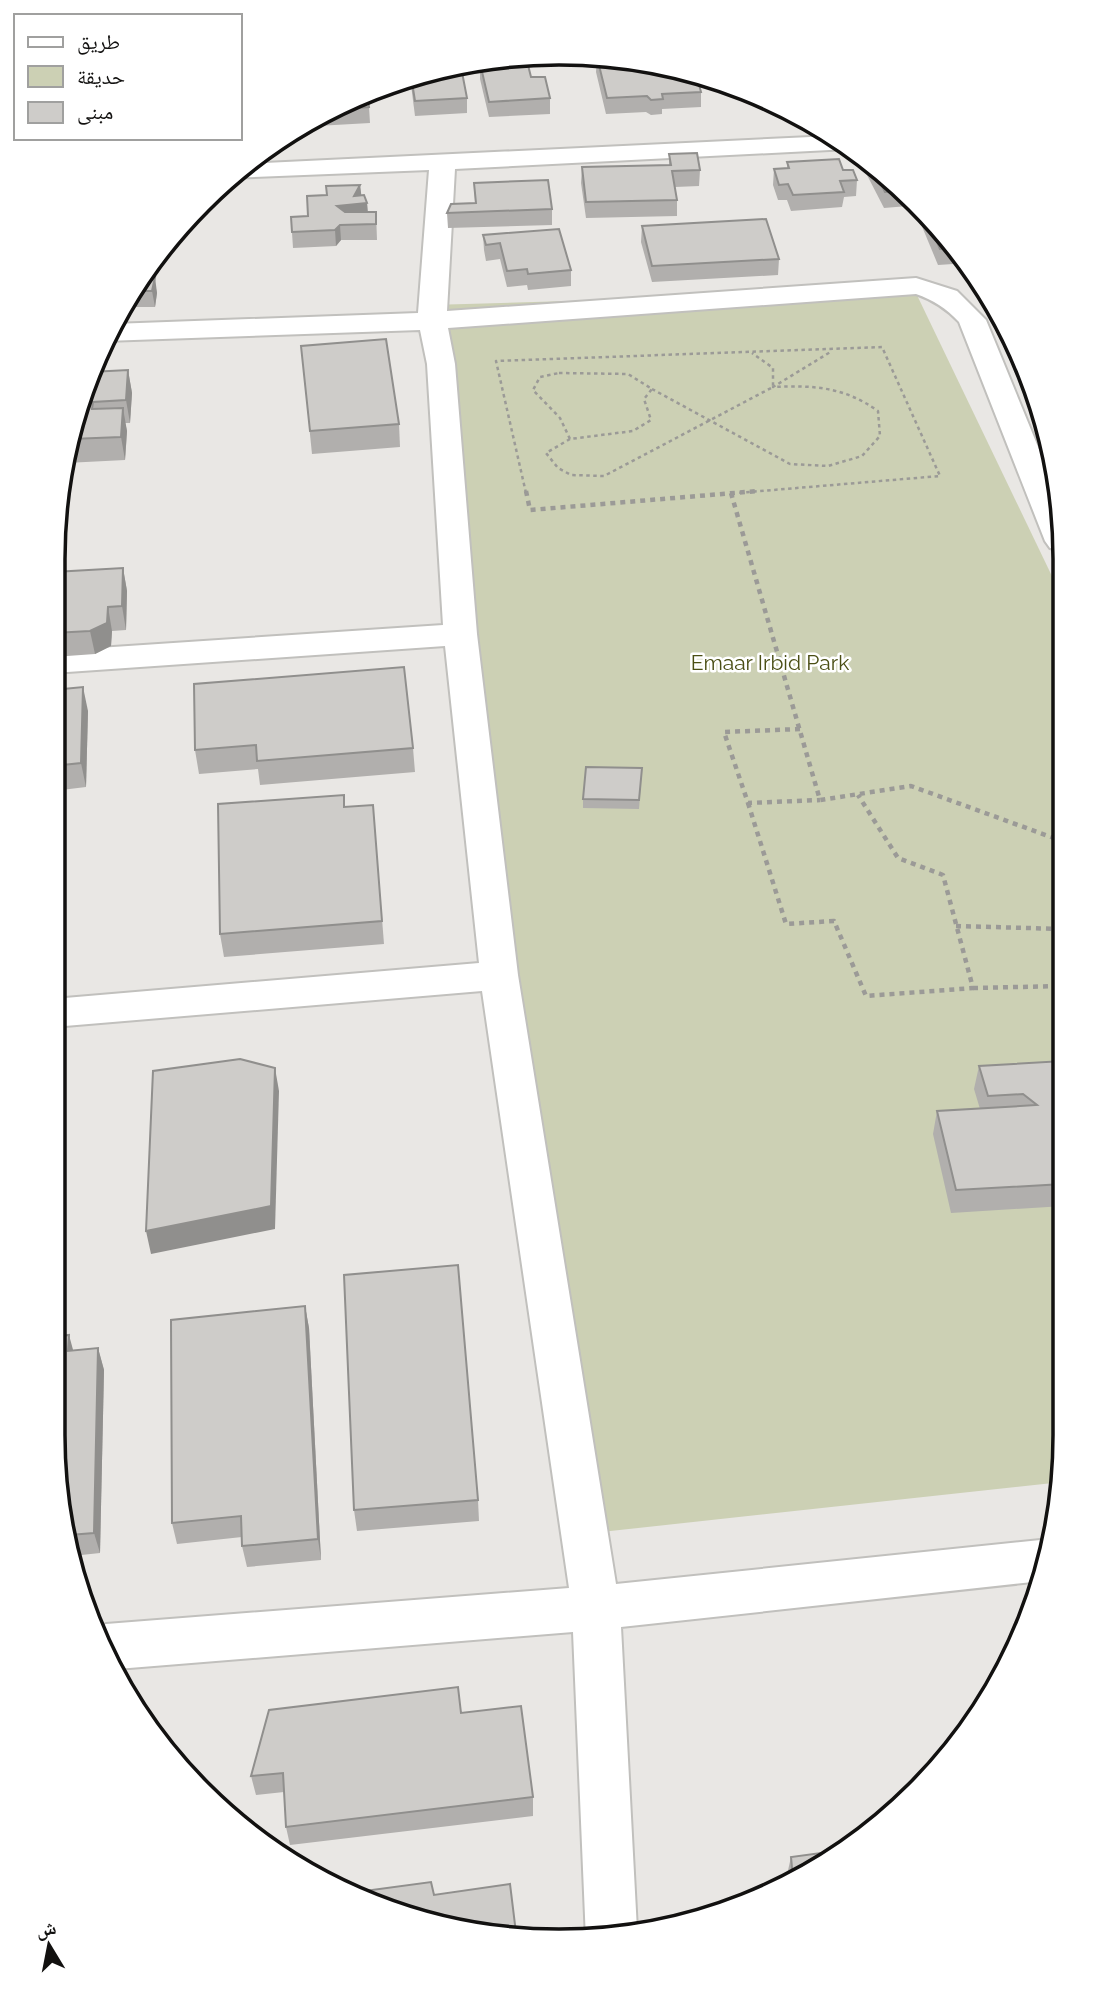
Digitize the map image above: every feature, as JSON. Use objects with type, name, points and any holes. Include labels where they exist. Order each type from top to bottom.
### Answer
[{"type":"street","points":[[276,154],[795,125]]},
{"type":"street","points":[[253,171],[827,144]]},
{"type":"street","points":[[443,160],[432,321],[441,364],[460,634],[499,975],[596,1608],[611,1926]]},
{"type":"street","points":[[120,333],[432,321],[892,285],[916,286],[943,293],[961,305],[972,320],[1051,516]]},
{"type":"street","points":[[65,661],[460,634]]},
{"type":"street","points":[[65,1012],[499,975]]},
{"type":"street","points":[[112,1646],[596,1608],[1037,1560]]},
{"type":"path","points":[[881,347],[940,476],[530,510],[496,361],[751,352],[881,347]]},
{"type":"path","points":[[652,389],[644,399],[652,420],[633,431],[570,439],[546,453],[557,470],[575,478],[604,476],[773,387],[834,349]]},
{"type":"path","points":[[751,352],[773,368],[773,387]]},
{"type":"path","points":[[570,439],[560,418],[533,390],[540,377],[559,373],[628,374],[790,464],[828,466],[862,456],[880,436],[878,411],[856,394],[823,384],[773,387]]},
{"type":"path","points":[[731,494],[820,800]]},
{"type":"path","points":[[800,729],[724,732],[786,924],[834,921],[866,996],[973,988],[1053,986]]},
{"type":"path","points":[[748,803],[820,800],[911,786],[1053,838]]},
{"type":"path","points":[[858,795],[898,858],[943,875],[973,988]]},
{"type":"path","points":[[956,926],[1053,929]]},
{"type":"green space","name":"Emaar Irbid Park","points":[[915,291],[1053,578],[1053,1435],[1051,1483],[592,1533],[430,305]]},
{"type":"building","points":[[528,66],[531,77],[545,77],[550,98],[489,102],[482,71]]},
{"type":"building","points":[[599,67],[655,74],[699,86],[701,92],[662,94],[663,99],[651,100],[647,96],[607,98]]},
{"type":"building","points":[[462,74],[467,98],[415,101],[413,87]]},
{"type":"building","points":[[697,153],[700,170],[672,171],[677,200],[586,202],[582,167],[671,165],[669,154]]},
{"type":"building","points":[[839,159],[843,170],[853,170],[857,180],[840,181],[844,192],[793,195],[788,184],[779,185],[774,169],[789,168],[787,162]]},
{"type":"building","points":[[548,180],[552,209],[447,213],[451,204],[476,203],[474,183]]},
{"type":"building","points":[[360,185],[354,196],[364,195],[367,203],[337,206],[345,212],[376,212],[376,224],[340,225],[335,230],[292,232],[291,217],[308,216],[307,196],[327,195],[326,186]]},
{"type":"building","points":[[766,219],[779,259],[652,266],[642,226]]},
{"type":"building","points":[[559,229],[571,270],[528,274],[527,269],[507,271],[500,243],[486,245],[483,235]]},
{"type":"building","points":[[153,277],[152,291],[144,291],[148,284]]},
{"type":"building","points":[[386,339],[399,424],[310,431],[301,346]]},
{"type":"building","points":[[128,370],[126,400],[93,402],[92,409],[123,408],[121,437],[80,439],[91,400],[101,371]]},
{"type":"building","points":[[123,568],[122,606],[108,607],[107,623],[90,631],[65,632],[65,571]]},
{"type":"building","points":[[404,667],[413,748],[257,761],[256,745],[195,750],[194,684]]},
{"type":"building","points":[[83,687],[81,763],[65,765],[65,689]]},
{"type":"building","points":[[586,767],[642,768],[639,800],[583,799]]},
{"type":"building","points":[[344,795],[344,807],[373,805],[382,921],[220,934],[218,804]]},
{"type":"building","points":[[240,1059],[275,1068],[271,1206],[146,1231],[153,1071]]},
{"type":"building","points":[[1053,1062],[1053,1185],[956,1190],[937,1111],[1037,1105],[1023,1094],[988,1096],[979,1066]]},
{"type":"building","points":[[458,1265],[478,1500],[354,1510],[344,1275]]},
{"type":"building","points":[[305,1306],[318,1539],[242,1546],[241,1516],[172,1523],[171,1320]]},
{"type":"building","points":[[69,1335],[68,1351],[98,1348],[94,1533],[75,1535],[69,1500],[65,1435],[65,1336]]},
{"type":"building","points":[[458,1687],[461,1713],[521,1706],[533,1797],[286,1827],[283,1773],[251,1776],[269,1710]]},
{"type":"building","points":[[823,1853],[792,1870],[791,1857]]},
{"type":"building","points":[[431,1882],[434,1895],[510,1884],[515,1927],[463,1920],[400,1903],[367,1891]]}]
